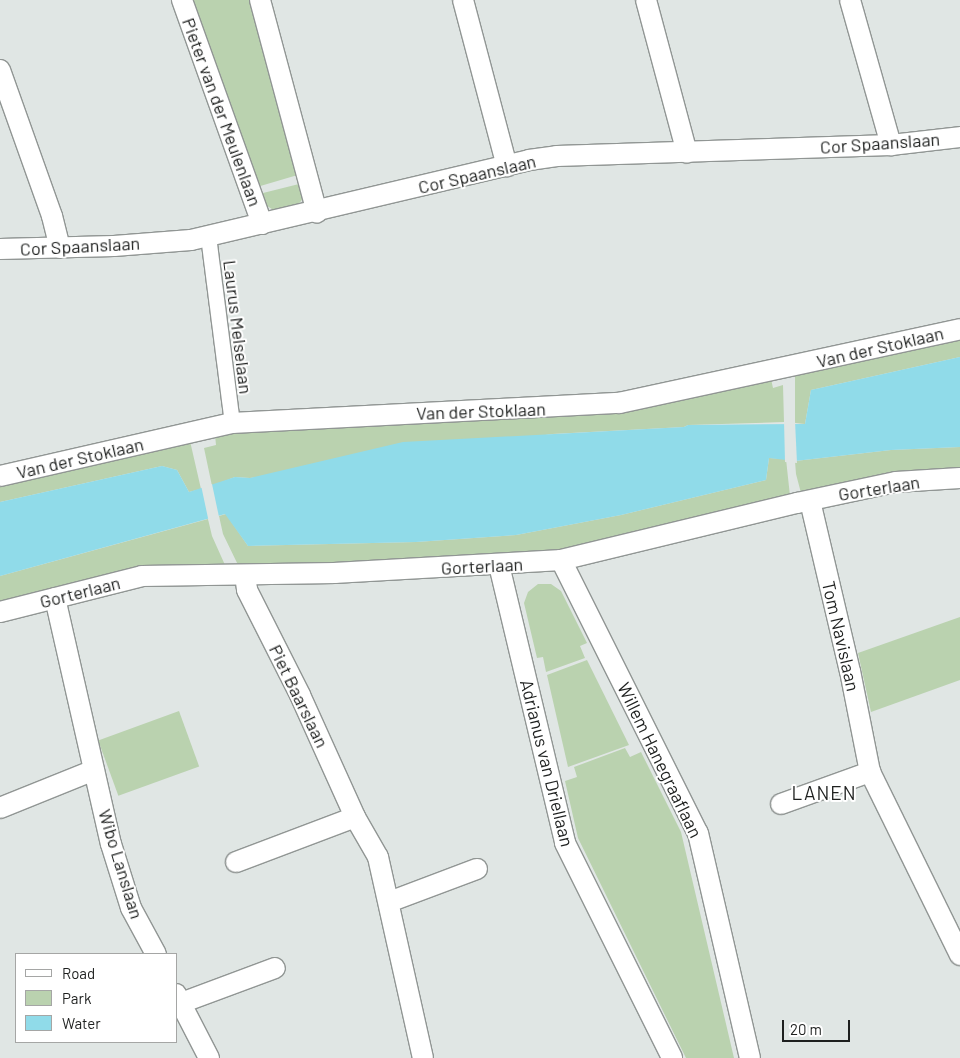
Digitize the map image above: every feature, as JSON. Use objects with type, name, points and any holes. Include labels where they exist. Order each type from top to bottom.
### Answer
[{"type":"street","name":"Pieter van der Meulenlaan","points":[[182,0],[262,224]]},
{"type":"street","points":[[260,0],[317,212]]},
{"type":"street","points":[[462,0],[507,166]]},
{"type":"street","points":[[646,0],[687,153]]},
{"type":"street","points":[[850,0],[891,145]]},
{"type":"street","points":[[0,70],[52,216],[60,248]]},
{"type":"street","name":"Cor Spaanslaan","points":[[0,249],[60,248],[191,240],[557,156],[891,145],[960,137]]},
{"type":"street","name":"Laurus Melselaan","points":[[208,236],[232,423]]},
{"type":"street","name":"Van der Stoklaan","points":[[0,476],[232,423],[619,404],[960,329]]},
{"type":"street","name":"Gorterlaan","points":[[0,612],[142,576],[245,575],[499,566],[561,560],[896,482],[960,478]]},
{"type":"street","name":"Tom Navislaan","points":[[810,501],[850,671],[870,772],[960,955]]},
{"type":"street","name":"Willem Hanegraaflaan","points":[[561,560],[698,833],[750,1058]]},
{"type":"street","name":"Adrianus van Driellaan","points":[[499,566],[565,843],[672,1058]]},
{"type":"street","name":"Piet Baarslaan","points":[[245,575],[246,590],[300,695],[355,816],[378,857],[423,1058]]},
{"type":"street","name":"Wibo Lanslaan","points":[[55,598],[111,844],[131,908],[155,953]]},
{"type":"street","points":[[0,808],[94,770]]},
{"type":"street","points":[[781,804],[870,772]]},
{"type":"street","points":[[236,862],[355,816]]},
{"type":"street","points":[[389,902],[478,869]]},
{"type":"street","points":[[209,1058],[179,998],[275,968]]},
{"type":"green space","points":[[189,0],[253,0],[301,174],[257,187]]},
{"type":"green space","points":[[303,183],[305,196],[297,206],[275,211],[264,204],[259,194]]},
{"type":"green space","points":[[960,337],[960,357],[811,390],[805,424],[795,423],[795,374]]},
{"type":"green space","points":[[771,379],[773,388],[783,385],[784,422],[688,425],[684,427],[552,434],[250,478],[235,477],[212,486],[204,448],[216,445],[215,435],[243,429]]},
{"type":"green space","points":[[190,441],[201,489],[189,492],[177,470],[162,466],[0,502],[0,484]]},
{"type":"green space","points":[[960,447],[960,469],[891,473],[801,493],[796,474],[795,461],[891,450]]},
{"type":"green space","points":[[769,458],[786,459],[790,496],[535,555],[239,567],[223,534],[219,516],[226,514],[248,546],[416,542],[516,535],[621,515],[766,480]]},
{"type":"green space","points":[[208,519],[212,536],[225,565],[0,603],[0,576]]},
{"type":"green space","points":[[538,584],[551,584],[561,591],[587,643],[580,646],[585,658],[546,672],[543,657],[537,658],[524,603],[528,592]]},
{"type":"green space","points":[[960,617],[960,680],[871,712],[858,653]]},
{"type":"green space","points":[[587,660],[629,745],[568,767],[547,675]]},
{"type":"green space","points":[[179,711],[199,766],[118,796],[98,740]]},
{"type":"green space","points":[[625,748],[630,757],[641,752],[681,832],[734,1058],[686,1058],[578,838],[565,781],[577,777],[574,767]]},
{"type":"water","points":[[960,357],[960,447],[891,450],[795,461],[769,458],[766,480],[621,515],[516,535],[416,542],[248,546],[225,514],[0,576],[0,502],[162,466],[177,470],[189,492],[235,477],[250,478],[403,442],[684,427],[688,425],[805,424],[811,390]]},
{"type":"pier","points":[[784,420],[795,421],[797,463],[785,462]]},
{"type":"pier","points":[[212,484],[219,518],[209,521],[201,486]]},
{"type":"district","name":"LANEN","points":[[824,793]]}]
